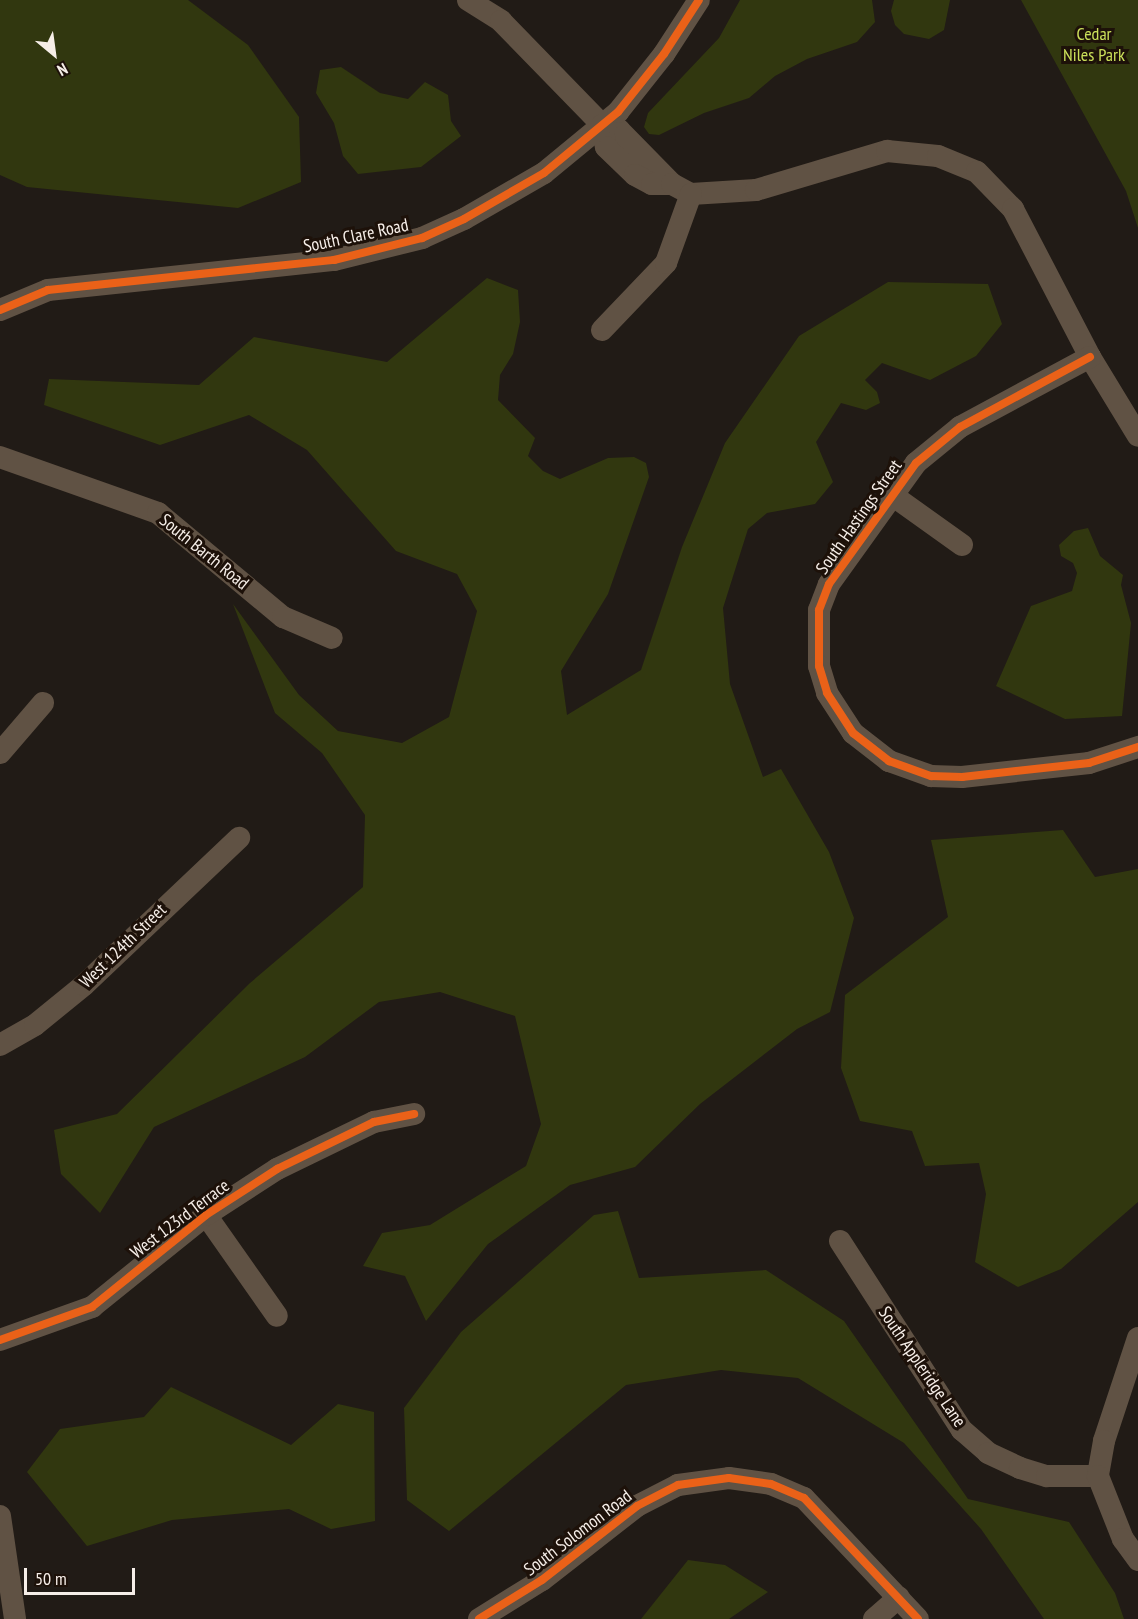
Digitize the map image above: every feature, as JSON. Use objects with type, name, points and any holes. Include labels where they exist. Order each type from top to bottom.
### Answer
[{"type":"street","points":[[468,0],[501,21],[602,125],[620,130],[682,189],[756,190],[887,151],[912,151],[957,161],[990,184],[1013,209],[1090,357],[1138,436]]},
{"type":"street","name":"South Clare Road","points":[[0,310],[48,290],[334,260],[422,238],[509,196],[602,125],[664,54],[699,0]]},
{"type":"street","points":[[602,330],[666,263],[682,189]]},
{"type":"street","name":"South Hastings Street","points":[[1090,357],[939,441],[892,495],[844,558],[819,610],[819,666],[827,693],[853,733],[889,761],[932,776],[962,777],[1089,763],[1138,747]]},
{"type":"street","name":"South Barth Road","points":[[0,457],[158,513],[283,617],[332,638]]},
{"type":"street","name":"South Hastings Street","points":[[892,495],[962,545]]},
{"type":"street","points":[[0,753],[43,703]]},
{"type":"street","name":"West 124th Street","points":[[0,1045],[35,1025],[84,985],[239,838]]},
{"type":"street","name":"West 123rd Terrace","points":[[0,1340],[92,1307],[206,1215],[277,1169],[344,1134],[374,1122],[414,1114]]},
{"type":"street","name":"West 123rd Terrace","points":[[206,1215],[277,1316]]},
{"type":"street","name":"South Appleridge Lane","points":[[840,1241],[962,1430],[988,1453],[1020,1468],[1047,1476],[1098,1476]]},
{"type":"street","points":[[1138,1338],[1104,1440],[1098,1476],[1114,1520],[1138,1560]]},
{"type":"street","name":"South Solomon Road","points":[[479,1619],[542,1580],[637,1506],[678,1485],[729,1478],[771,1484],[804,1498],[831,1523],[918,1619]]},
{"type":"street","points":[[0,1516],[15,1619]]},
{"type":"street","points":[[874,1619],[898,1597]]},
{"type":"green space","points":[[0,0],[188,0],[248,45],[299,117],[301,182],[238,208],[27,187],[0,175]]},
{"type":"green space","points":[[740,0],[872,0],[875,22],[857,42],[807,59],[775,76],[749,98],[704,113],[659,135],[649,134],[644,127],[648,113],[719,38]]},
{"type":"green space","points":[[894,0],[950,0],[944,30],[929,39],[904,34],[895,25],[891,11]]},
{"type":"green space","name":"Cedar Niles Park","points":[[1021,0],[1138,0],[1138,228],[1126,191]]},
{"type":"green space","points":[[341,67],[380,93],[408,99],[425,82],[448,95],[451,121],[461,136],[421,167],[358,174],[343,156],[334,123],[316,93],[320,70]]},
{"type":"green space","points":[[487,278],[518,290],[520,322],[513,354],[500,375],[498,400],[535,438],[528,456],[543,471],[560,479],[608,458],[634,457],[646,463],[649,477],[608,594],[561,671],[567,715],[641,670],[682,547],[725,443],[799,336],[888,282],[988,284],[1002,324],[976,356],[930,380],[882,363],[865,380],[877,392],[880,403],[866,410],[841,403],[816,442],[833,482],[815,504],[767,513],[748,529],[723,608],[730,684],[763,777],[781,769],[829,852],[854,918],[830,1012],[797,1029],[700,1104],[635,1167],[570,1185],[488,1244],[426,1321],[405,1276],[363,1266],[382,1233],[430,1225],[526,1166],[541,1124],[515,1016],[440,992],[379,1002],[305,1057],[154,1127],[100,1213],[61,1174],[54,1130],[117,1114],[250,983],[363,887],[365,815],[322,753],[275,713],[233,604],[299,695],[338,731],[402,743],[449,717],[477,611],[457,574],[396,551],[307,450],[249,415],[160,445],[44,405],[49,379],[199,385],[254,337],[387,362]]},
{"type":"green space","points":[[1088,528],[1100,556],[1123,575],[1121,585],[1131,623],[1122,716],[1065,719],[996,686],[1031,606],[1072,591],[1077,573],[1073,563],[1061,556],[1059,545],[1074,531]]},
{"type":"green space","points":[[1063,830],[1095,877],[1138,869],[1138,1202],[1061,1269],[1018,1287],[975,1262],[986,1194],[979,1163],[925,1166],[912,1131],[860,1121],[841,1068],[845,995],[948,917],[931,840]]},
{"type":"green space","points":[[618,1211],[639,1278],[766,1270],[844,1321],[968,1499],[1069,1522],[1115,1593],[1124,1619],[1044,1619],[981,1529],[904,1443],[798,1378],[721,1370],[626,1385],[449,1531],[407,1500],[404,1408],[461,1332],[594,1215]]},
{"type":"green space","points":[[171,1387],[291,1445],[338,1404],[374,1412],[375,1521],[331,1529],[289,1509],[172,1520],[87,1546],[27,1472],[60,1429],[144,1417]]},
{"type":"green space","points":[[688,1560],[725,1565],[768,1592],[729,1619],[641,1619]]},
{"type":"cycle path","points":[[0,310],[48,290],[334,260],[422,238],[464,219],[544,173],[618,112],[664,54],[699,0]]},
{"type":"cycle path","points":[[1090,357],[960,427],[916,463],[829,584],[819,610],[819,666],[827,693],[853,733],[889,761],[931,776],[962,777],[1089,763],[1138,747]]},
{"type":"cycle path","points":[[0,1340],[92,1307],[206,1215],[277,1169],[374,1122],[414,1114]]},
{"type":"cycle path","points":[[479,1619],[542,1580],[637,1506],[678,1485],[729,1478],[771,1484],[804,1498],[918,1619]]}]
